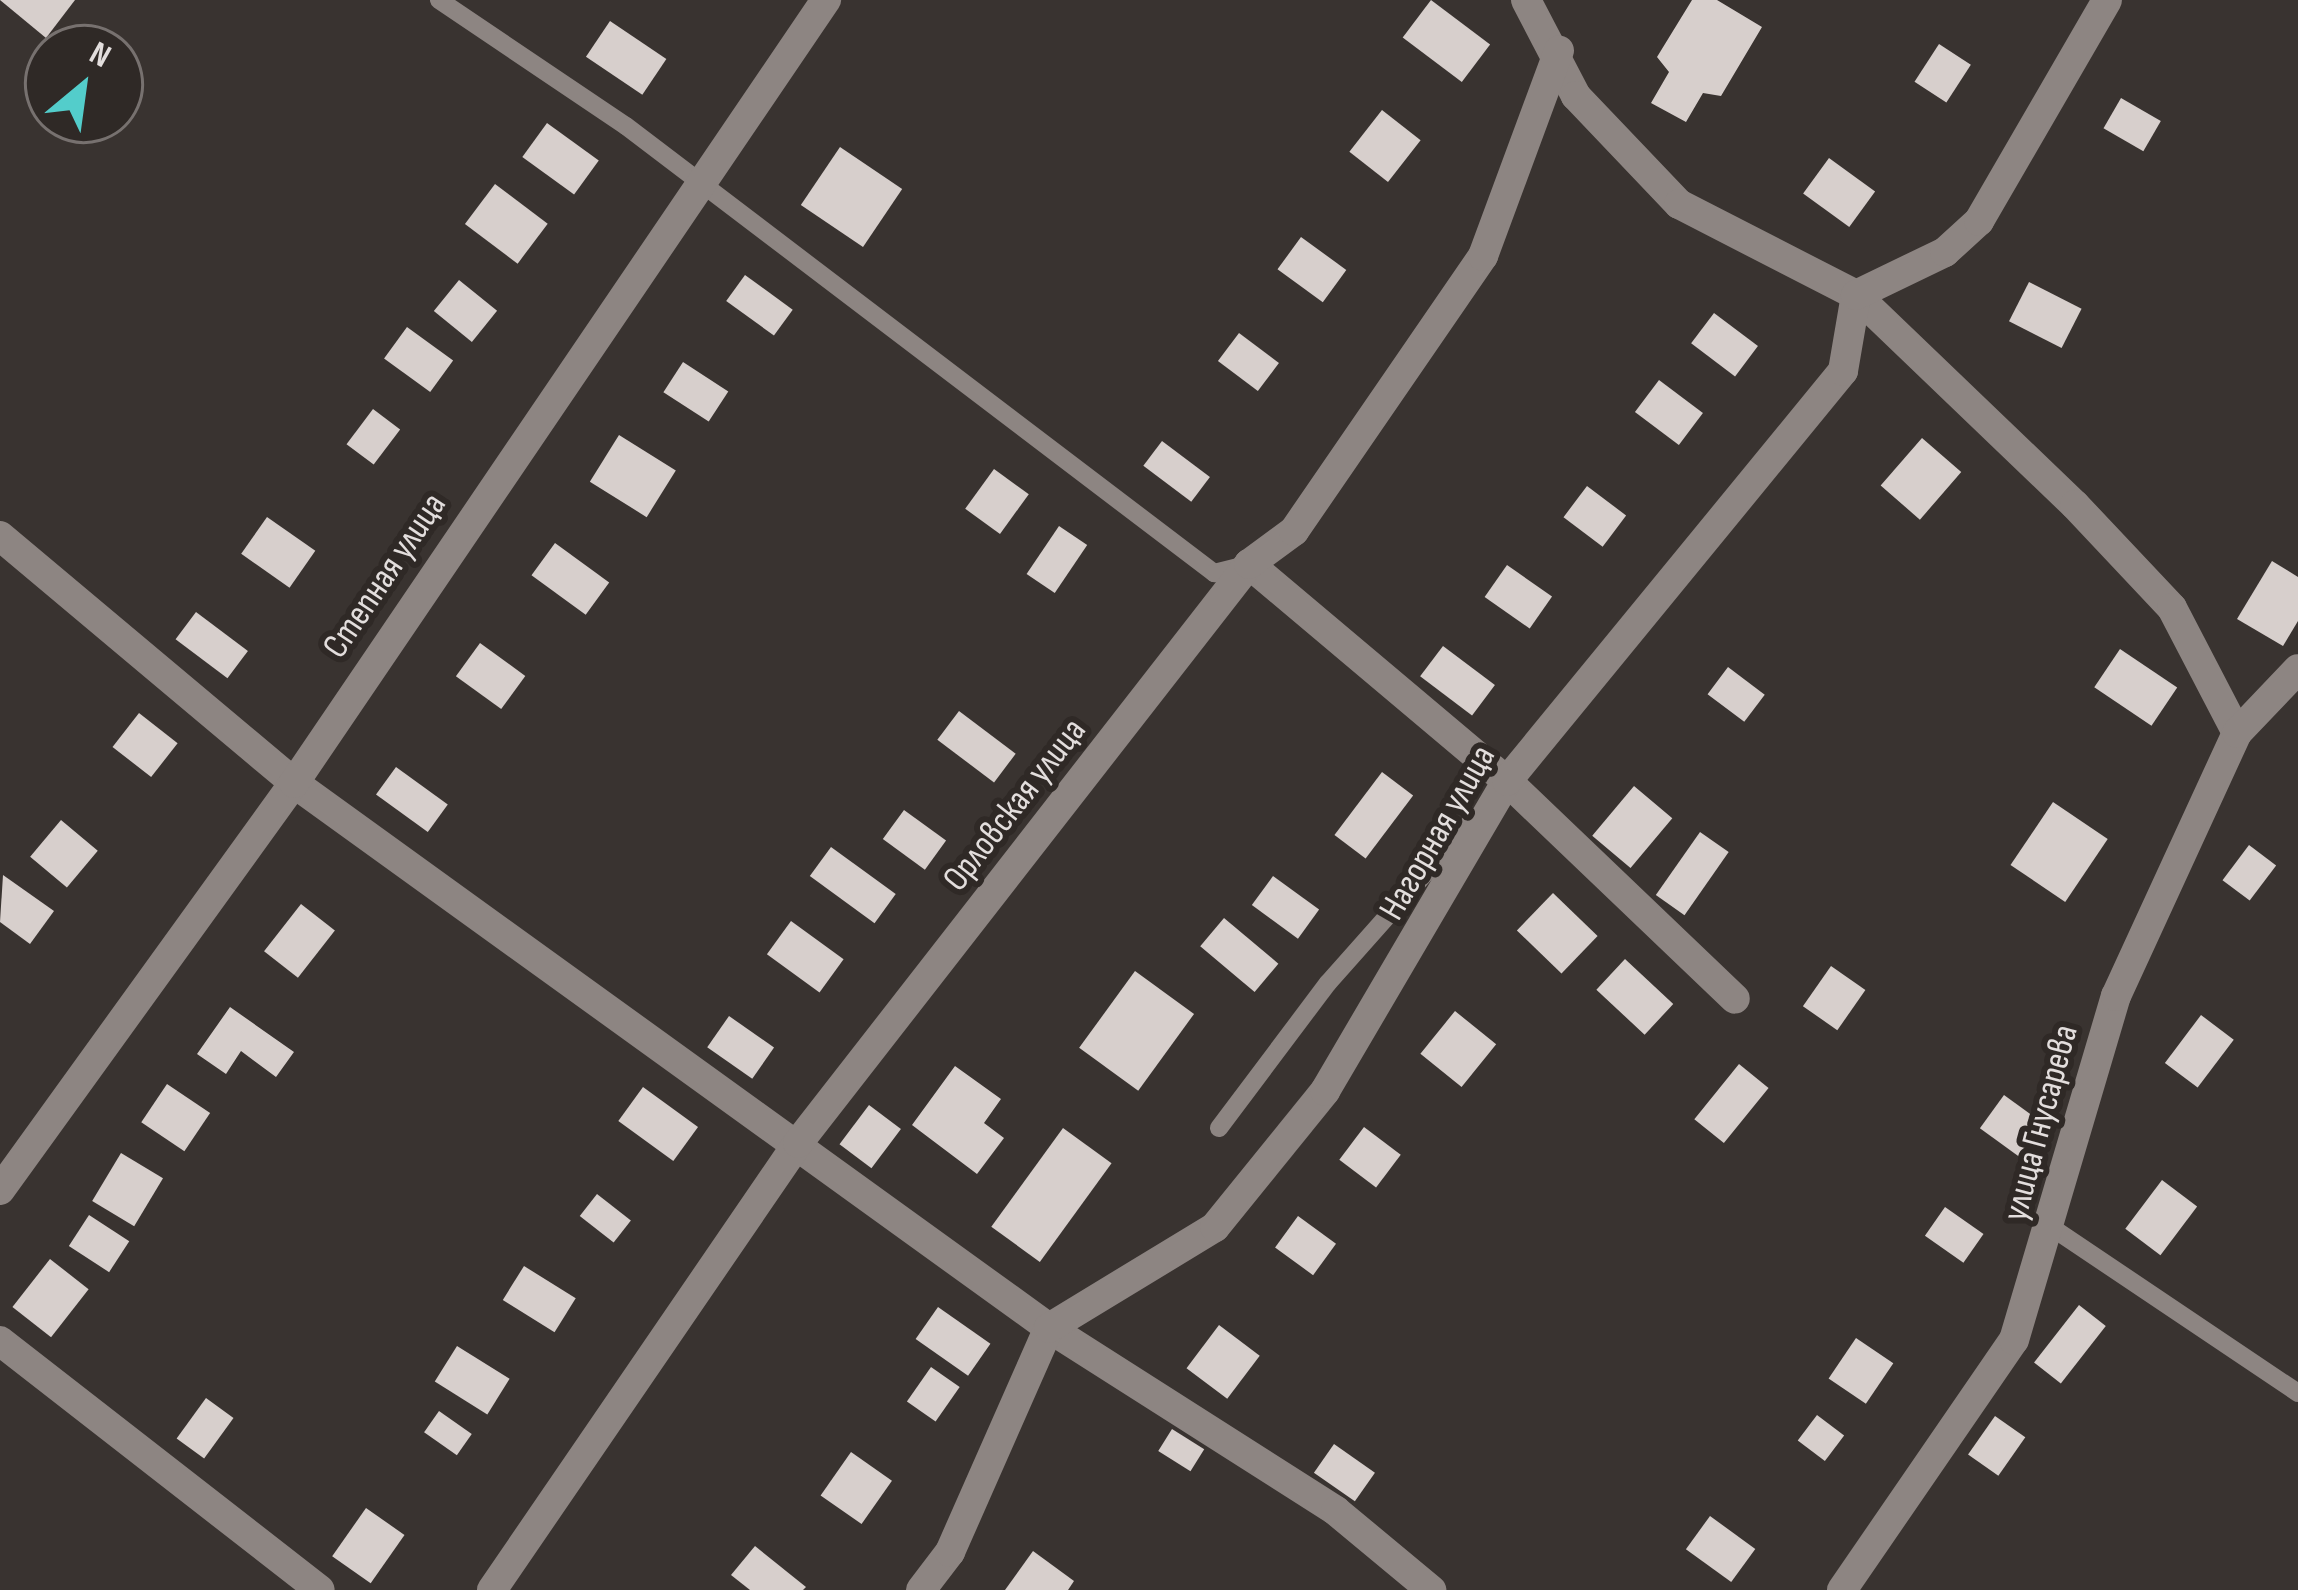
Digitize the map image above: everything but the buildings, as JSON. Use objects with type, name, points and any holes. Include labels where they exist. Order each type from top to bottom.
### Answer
[{"type":"street","name":"Степная улица","points":[[0,1190],[294,783],[694,180],[826,0]]},
{"type":"street","points":[[1526,0],[1559,51],[1576,97],[1679,204],[1856,295],[2172,608],[2236,734]]},
{"type":"street","points":[[1856,295],[1945,252],[1979,221],[2107,0]]},
{"type":"street","name":"Орловская улица","points":[[492,1590],[798,1143],[1250,564],[1294,531],[1484,256],[1559,51]]},
{"type":"street","name":"Нагорная улица","points":[[1049,1328],[1215,1227],[1325,1090],[1507,781],[1843,371],[1856,295]]},
{"type":"street","points":[[0,536],[294,783],[1049,1328],[1336,1511],[1431,1590]]},
{"type":"street","points":[[1250,564],[1507,781],[1735,999]]},
{"type":"street","name":"улица Гнусарева","points":[[1842,1590],[2014,1340],[2054,1229],[2116,996],[2236,734],[2298,670]]},
{"type":"street","points":[[921,1590],[950,1552],[1049,1328]]},
{"type":"street","points":[[0,1341],[320,1590]]},
{"type":"lane","points":[[439,0],[694,180],[1214,573],[1250,564]]},
{"type":"lane","points":[[1219,1128],[1328,983],[1507,781]]},
{"type":"lane","points":[[2054,1229],[2298,1394]]}]
